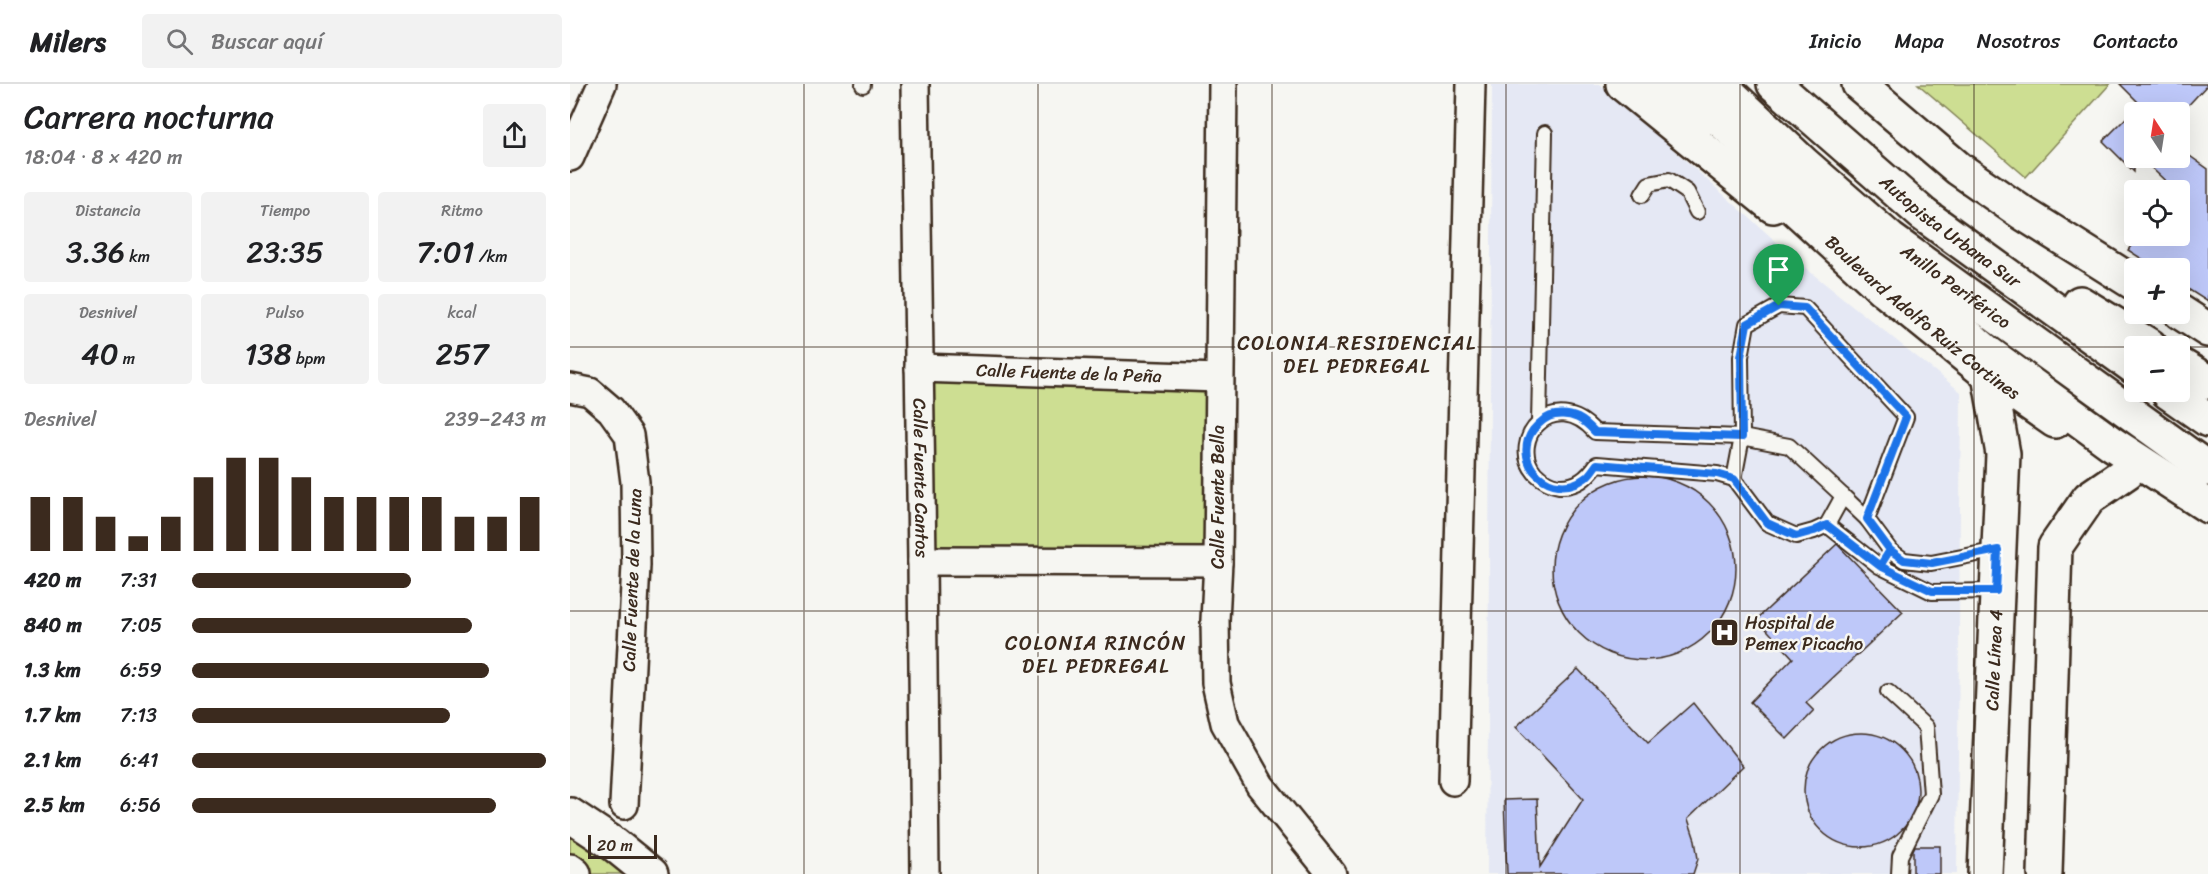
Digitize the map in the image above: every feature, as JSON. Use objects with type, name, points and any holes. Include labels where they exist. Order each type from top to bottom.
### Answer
[{"type":"main road","points":[[1623,84],[1792,222],[1883,289]]},
{"type":"main road","name":"Boulevard Adolfo Ruiz Cortines","points":[[1659,84],[1883,289],[1989,375],[2127,471],[2208,522]]},
{"type":"main road","points":[[1681,84],[1988,353],[2111,443],[2208,506]]},
{"type":"main road","name":"Anillo Periférico","points":[[1719,84],[1804,164],[1890,239],[2208,470]]},
{"type":"main road","name":"Autopista Urbana Sur","points":[[1746,84],[1928,246],[2208,445]]},
{"type":"main road","name":"Autopista Urbana Sur","points":[[1774,84],[1924,215],[2124,360]]},
{"type":"main road","points":[[1795,84],[1882,162],[1993,249],[2134,336]]},
{"type":"main road","points":[[1859,84],[1959,170],[2124,277]]},
{"type":"main road","points":[[1891,84],[2004,184],[2103,263]]},
{"type":"main road","points":[[2190,318],[2208,330]]},
{"type":"main road","points":[[2190,371],[2208,382]]},
{"type":"main road","name":"Calle Línea 4","points":[[1984,874],[2003,454],[1989,375]]},
{"type":"main road","points":[[2182,402],[2208,420]]},
{"type":"main road","points":[[2045,874],[2055,548],[2089,498],[2127,471]]},
{"type":"main road","points":[[570,815],[615,845],[651,874]]},
{"type":"main road","points":[[570,871],[574,874]]},
{"type":"street","points":[[570,157],[602,84]]},
{"type":"street","name":"Calle Fuente Cantos","points":[[915,84],[925,874]]},
{"type":"street","name":"Calle Fuente Bella","points":[[1222,84],[1216,682],[1225,723],[1260,785],[1332,874]]},
{"type":"street","points":[[1453,781],[1471,84]]},
{"type":"street","name":"Calle Fuente de la Peña","points":[[919,368],[1219,378]]},
{"type":"street","name":"Calle Fuente de la Luna","points":[[570,388],[590,392],[611,410],[629,435],[635,482],[636,565],[624,804]]},
{"type":"street","points":[[922,561],[1218,562]]},
{"type":"lane","points":[[1539,423],[1545,133]]},
{"type":"lane","points":[[1642,195],[1649,184],[1669,180],[1687,192],[1697,212]]},
{"type":"lane","points":[[1734,479],[1742,437],[1741,357],[1747,324],[1779,306],[1805,308],[1906,417],[1867,519]]},
{"type":"lane","points":[[1843,496],[1827,525],[1796,536],[1767,523],[1734,479],[1717,474],[1597,464],[1587,477],[1573,485],[1557,486],[1542,480],[1531,467],[1526,452],[1529,436],[1539,423],[1553,415],[1569,414],[1584,420],[1595,432],[1742,437],[1789,446],[1843,496],[1867,519],[1890,550],[1904,560],[1932,563],[1998,550]]},
{"type":"lane","points":[[1827,525],[1880,566],[1932,591],[1996,591]]},
{"type":"lane","points":[[1880,566],[1890,550]]},
{"type":"lane","points":[[1888,692],[1926,727],[1931,794],[1900,856],[1899,874]]},
{"type":"shaded area","name":"Hospital de Pemex Picacho","points":[[1492,84],[1600,84],[1809,271],[1961,392],[1957,874],[1487,874]]},
{"type":"green space","points":[[1918,84],[2110,84],[2026,177]]},
{"type":"green space","points":[[930,378],[1211,386],[1212,553],[930,552]]},
{"type":"green space","points":[[570,823],[639,874],[584,874],[570,864]]},
{"type":"building","points":[[2120,84],[2208,84],[2190,103],[2138,102]]},
{"type":"building","points":[[2124,120],[2124,162],[2103,141]]},
{"type":"building","points":[[2190,156],[2208,169],[2208,302],[2190,290],[2190,258],[2140,258],[2128,250],[2131,246],[2190,246],[2190,180],[2164,180],[2152,168],[2190,168]]},
{"type":"building","points":[[1644,476],[1662,477],[1679,483],[1695,491],[1709,503],[1721,517],[1729,533],[1735,550],[1735,586],[1729,603],[1721,619],[1709,633],[1695,645],[1679,653],[1662,659],[1644,660],[1626,659],[1609,653],[1593,645],[1579,633],[1567,619],[1559,603],[1553,586],[1552,568],[1553,550],[1559,533],[1567,517],[1579,503],[1593,491],[1609,483],[1626,477]]},
{"type":"building","points":[[1837,544],[1903,612],[1806,703],[1814,711],[1787,739],[1750,702],[1793,658],[1757,619]]},
{"type":"building","points":[[1578,669],[1648,743],[1693,703],[1743,766],[1688,819],[1698,859],[1693,874],[1507,874],[1504,800],[1537,799],[1540,867],[1583,799],[1516,727]]},
{"type":"building","points":[[1861,733],[1883,737],[1902,749],[1914,768],[1918,790],[1914,812],[1902,831],[1883,843],[1861,847],[1839,843],[1820,831],[1808,812],[1804,790],[1808,768],[1820,749],[1839,737]]},
{"type":"building","points":[[1915,846],[1940,846],[1940,874],[1913,874]]},
{"type":"place","name":"Hospital de Pemex Picacho","points":[[1724,633]]},
{"type":"district","name":"COLONIA RESIDENCIAL DEL PEDREGAL","points":[[1357,354]]},
{"type":"district","name":"COLONIA RINCÓN DEL PEDREGAL","points":[[1096,654]]},
{"type":"route","points":[[1779,306],[1747,324],[1741,357],[1742,437],[1595,432],[1584,420],[1569,414],[1553,415],[1539,423],[1529,436],[1526,452],[1531,467],[1542,480],[1557,486],[1573,485],[1587,477],[1597,464],[1717,474],[1734,479],[1767,523],[1796,536],[1827,525],[1880,566],[1890,550],[1904,560],[1932,563],[1998,550],[1996,591],[1932,591],[1880,566],[1890,550],[1867,519],[1906,417],[1805,308],[1779,306]]}]
